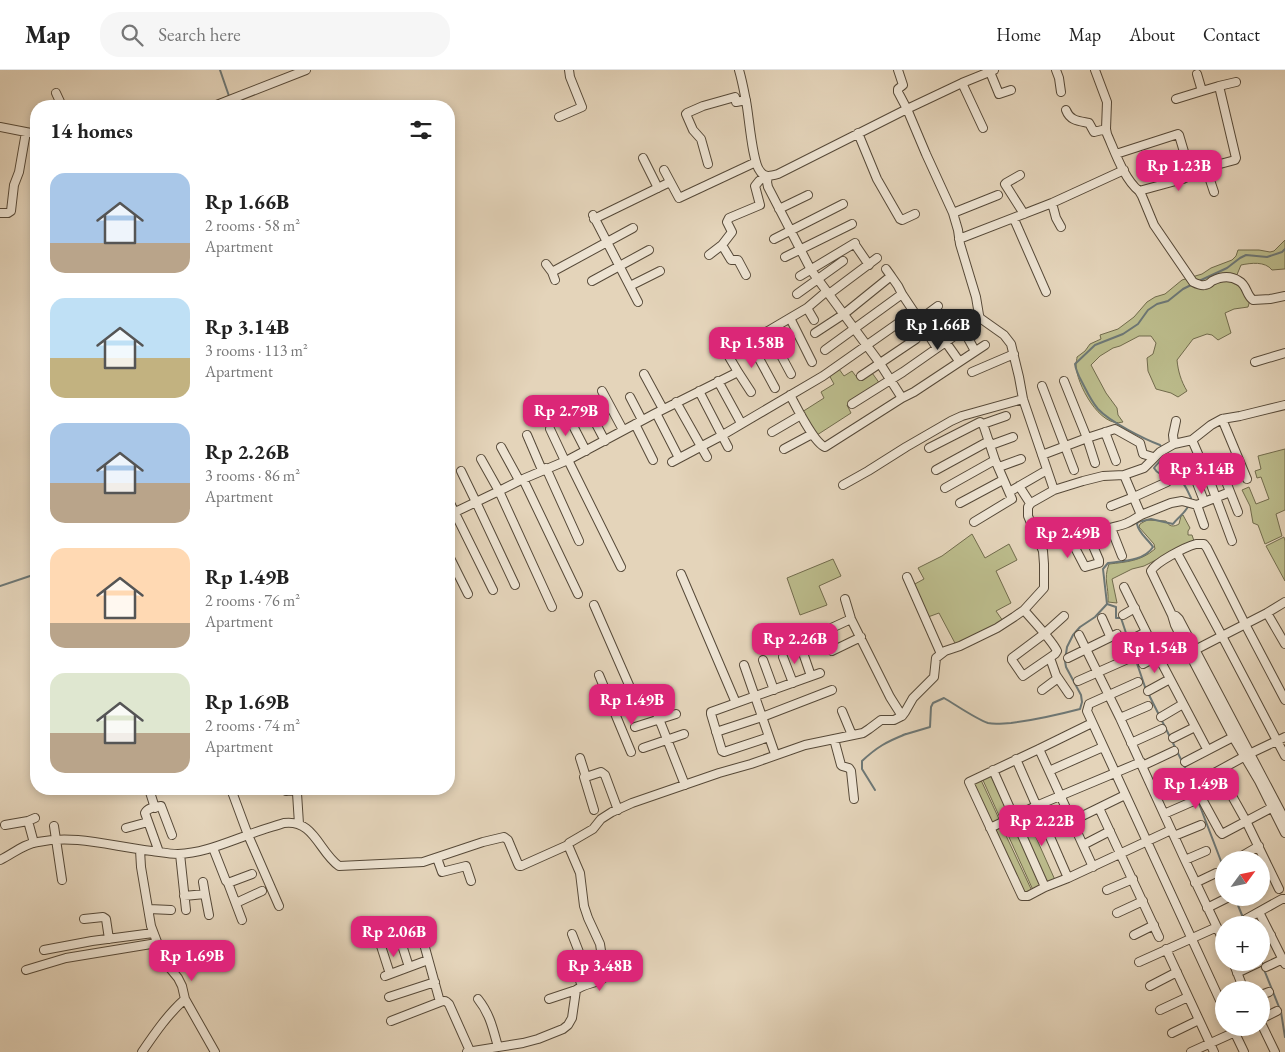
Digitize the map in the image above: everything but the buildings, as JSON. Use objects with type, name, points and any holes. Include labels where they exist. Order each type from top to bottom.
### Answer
[{"type":"street","points":[[239,100],[306,70]]},
{"type":"street","points":[[559,117],[582,107],[568,70]]},
{"type":"street","points":[[739,70],[756,162],[760,172],[766,176],[768,187],[811,270],[879,362],[902,398]]},
{"type":"street","points":[[898,70],[903,85],[898,89],[898,92],[954,213],[980,318],[1009,340],[1014,354],[1023,399],[1054,490]]},
{"type":"street","points":[[1056,70],[1061,92]]},
{"type":"street","points":[[1095,70],[1106,102],[1106,129],[1116,154],[1132,184],[1142,196],[1154,225],[1193,282],[1205,285],[1220,277],[1226,277],[1239,281],[1244,285],[1247,294],[1253,300],[1285,296]]},
{"type":"street","points":[[709,255],[722,245],[732,232],[727,222],[728,219],[760,205],[755,186],[766,176],[778,174],[907,109],[992,71],[1000,94],[1011,90]]},
{"type":"street","points":[[1197,74],[1202,91]]},
{"type":"street","points":[[1176,99],[1236,82]]},
{"type":"street","points":[[962,83],[982,128]]},
{"type":"street","points":[[1190,172],[1232,162],[1236,159],[1219,86]]},
{"type":"street","points":[[56,93],[59,100]]},
{"type":"street","points":[[708,164],[701,139],[693,130],[686,114],[703,106],[734,97],[736,102],[746,100]]},
{"type":"street","points":[[1066,110],[1073,119],[1089,123],[1094,132],[1106,129]]},
{"type":"street","points":[[0,127],[30,133]]},
{"type":"street","points":[[0,213],[9,213],[11,211],[14,185],[19,172],[26,132]]},
{"type":"street","points":[[858,133],[878,179],[900,219],[902,220],[915,214]]},
{"type":"street","points":[[1116,154],[1179,135],[1190,172],[1189,176],[1138,191]]},
{"type":"street","points":[[643,158],[658,188]]},
{"type":"street","points":[[664,170],[678,198],[756,162]]},
{"type":"street","points":[[1206,168],[1214,192]]},
{"type":"street","points":[[959,239],[1014,219],[1124,170]]},
{"type":"street","points":[[1020,176],[1006,184],[1024,214]]},
{"type":"street","points":[[638,302],[594,217],[670,182]]},
{"type":"street","points":[[780,209],[808,195]]},
{"type":"street","points":[[954,213],[998,195]]},
{"type":"street","points":[[1052,203],[1056,218],[1061,227]]},
{"type":"street","points":[[774,239],[843,204]]},
{"type":"street","points":[[1014,219],[1046,292]]},
{"type":"street","points":[[785,257],[852,224]]},
{"type":"street","points":[[546,264],[554,276],[633,228]]},
{"type":"street","points":[[722,245],[731,260],[738,260],[746,275]]},
{"type":"street","points":[[800,276],[856,245],[869,265]]},
{"type":"street","points":[[592,281],[649,250]]},
{"type":"street","points":[[751,392],[728,352],[807,308],[877,258]]},
{"type":"street","points":[[797,294],[843,261]]},
{"type":"street","points":[[630,286],[660,271]]},
{"type":"street","points":[[815,334],[844,314],[888,272],[937,348]]},
{"type":"street","points":[[825,350],[902,294]]},
{"type":"street","points":[[919,320],[938,306]]},
{"type":"street","points":[[807,308],[814,320]]},
{"type":"street","points":[[672,462],[721,436],[823,376],[914,312]]},
{"type":"street","points":[[951,316],[963,330],[975,351]]},
{"type":"street","points":[[790,318],[812,362]]},
{"type":"street","points":[[852,404],[980,318]]},
{"type":"street","points":[[935,327],[959,361]]},
{"type":"street","points":[[768,331],[792,374]]},
{"type":"street","points":[[860,376],[916,339]]},
{"type":"street","points":[[749,340],[775,388]]},
{"type":"street","points":[[790,395],[812,434],[824,447],[914,392],[985,344]]},
{"type":"street","points":[[1255,362],[1285,353]]},
{"type":"street","points":[[972,372],[1014,354]]},
{"type":"street","points":[[455,511],[521,479],[586,451],[676,402],[738,372]]},
{"type":"street","points":[[644,374],[679,458]]},
{"type":"street","points":[[718,381],[741,424]]},
{"type":"street","points":[[1064,381],[1095,463]]},
{"type":"street","points":[[1042,386],[1074,470]]},
{"type":"street","points":[[699,391],[728,447]]},
{"type":"street","points":[[602,392],[623,430]]},
{"type":"street","points":[[630,397],[653,460]]},
{"type":"street","points":[[843,485],[951,421],[962,416],[1023,399]]},
{"type":"street","points":[[676,402],[707,457]]},
{"type":"street","points":[[585,403],[605,440]]},
{"type":"street","points":[[0,860],[19,848],[34,843],[56,840],[80,840],[172,854],[192,853],[213,848],[290,822],[299,824],[311,832],[340,866],[414,864],[504,837],[508,840],[518,864],[521,866],[568,845],[592,829],[602,819],[632,803],[775,754],[805,745],[863,733],[881,720],[894,720],[902,716],[912,698],[934,677],[936,658],[996,628],[1024,610],[1042,590],[1044,586],[1043,551],[1028,516],[1030,503],[1054,490],[1103,476],[1124,475],[1144,468],[1159,452],[1174,444],[1192,440],[1210,425],[1222,419],[1285,405]]},
{"type":"street","points":[[567,414],[586,451]]},
{"type":"street","points":[[772,432],[801,415]]},
{"type":"street","points":[[929,448],[980,422],[984,424],[1006,416]]},
{"type":"street","points":[[1222,419],[1247,479]]},
{"type":"street","points":[[1174,444],[1173,435],[1176,422]]},
{"type":"street","points":[[974,522],[1012,500],[997,464],[984,424]]},
{"type":"street","points":[[550,429],[621,567]]},
{"type":"street","points":[[1042,455],[1115,429],[1140,443],[1143,454],[1159,452]]},
{"type":"street","points":[[1106,432],[1116,461]]},
{"type":"street","points":[[784,449],[812,434]]},
{"type":"street","points":[[527,435],[579,542]]},
{"type":"street","points":[[936,470],[990,443],[1013,437]]},
{"type":"street","points":[[1192,440],[1232,541]]},
{"type":"street","points":[[501,447],[521,479],[578,594]]},
{"type":"street","points":[[481,459],[499,491],[552,607]]},
{"type":"street","points":[[945,488],[997,464],[1021,459]]},
{"type":"street","points":[[1009,492],[1047,470]]},
{"type":"street","points":[[461,471],[515,586]]},
{"type":"street","points":[[1204,525],[1195,503],[1194,484],[1226,473],[1230,492],[1241,511],[1224,518]]},
{"type":"street","points":[[1124,475],[1141,515]]},
{"type":"street","points":[[960,504],[1003,480]]},
{"type":"street","points":[[1111,506],[1134,498],[1167,482]]},
{"type":"street","points":[[1019,486],[1030,503]]},
{"type":"street","points":[[1091,537],[1128,523],[1141,515],[1171,503],[1195,503],[1216,498],[1230,492]]},
{"type":"street","points":[[455,520],[493,590]]},
{"type":"street","points":[[1111,528],[1122,556]]},
{"type":"street","points":[[1083,532],[1091,537],[1090,539],[1099,563],[1085,567],[1071,540],[1072,537],[1083,532]]},
{"type":"street","points":[[1284,826],[1192,651],[1173,622],[1172,615],[1151,571],[1154,566],[1196,544],[1204,544],[1285,700]]},
{"type":"street","points":[[1177,553],[1285,756]]},
{"type":"street","points":[[455,568],[468,594]]},
{"type":"street","points":[[681,574],[736,703]]},
{"type":"street","points":[[907,577],[941,654]]},
{"type":"street","points":[[1124,587],[1207,749]]},
{"type":"street","points":[[845,599],[851,618],[890,698],[902,716]]},
{"type":"street","points":[[1192,651],[1285,602]]},
{"type":"street","points":[[594,605],[636,700]]},
{"type":"street","points":[[1123,615],[1135,608]]},
{"type":"street","points":[[1024,610],[1044,634],[1056,648],[1057,651],[1023,676],[1012,659],[1044,634],[1064,616]]},
{"type":"street","points":[[1267,613],[1285,644]]},
{"type":"street","points":[[814,636],[851,618]]},
{"type":"street","points":[[1068,658],[1114,635],[1102,618]]},
{"type":"street","points":[[1130,640],[1146,632]]},
{"type":"street","points":[[1079,635],[1142,764],[1172,833],[1215,923]]},
{"type":"street","points":[[832,651],[861,637]]},
{"type":"street","points":[[801,647],[811,676]]},
{"type":"street","points":[[1142,664],[1158,656]]},
{"type":"street","points":[[783,657],[793,683]]},
{"type":"street","points":[[1050,658],[1058,678],[1069,694]]},
{"type":"street","points":[[1078,681],[1130,658]]},
{"type":"street","points":[[763,660],[774,690]]},
{"type":"street","points":[[744,665],[775,754]]},
{"type":"street","points":[[769,737],[724,752],[720,748],[711,712],[820,673]]},
{"type":"street","points":[[599,675],[631,752]]},
{"type":"street","points":[[1042,690],[1058,678]]},
{"type":"street","points":[[1148,691],[1170,679]]},
{"type":"street","points":[[1138,682],[1089,704],[1087,711],[1215,989]]},
{"type":"street","points":[[716,732],[832,690]]},
{"type":"street","points":[[653,701],[669,695]]},
{"type":"street","points":[[613,708],[650,696],[685,785]]},
{"type":"street","points":[[1161,717],[1183,704]]},
{"type":"street","points":[[1120,718],[1148,706]]},
{"type":"street","points":[[842,711],[852,735]]},
{"type":"street","points":[[635,727],[676,714]]},
{"type":"street","points":[[1092,723],[969,782],[1022,896],[1028,896],[1146,841],[1201,825]]},
{"type":"street","points":[[1173,738],[1195,727]]},
{"type":"street","points":[[1131,743],[1162,729]]},
{"type":"street","points":[[643,748],[684,734]]},
{"type":"street","points":[[1185,762],[1236,735]]},
{"type":"street","points":[[1274,806],[1222,834],[1196,783],[1285,737]]},
{"type":"street","points":[[834,739],[841,765],[849,768],[851,771],[854,799]]},
{"type":"street","points":[[1049,771],[1103,747]]},
{"type":"street","points":[[1039,750],[1093,867]]},
{"type":"street","points":[[990,828],[1114,772],[1142,764],[1174,751]]},
{"type":"street","points":[[580,758],[582,778],[594,810]]},
{"type":"street","points":[[1016,759],[1068,878]]},
{"type":"street","points":[[993,770],[1045,887]]},
{"type":"street","points":[[1218,771],[1261,851]]},
{"type":"street","points":[[582,778],[603,773],[618,810]]},
{"type":"street","points":[[1153,789],[1185,773]]},
{"type":"street","points":[[151,795],[155,808]]},
{"type":"street","points":[[233,795],[248,835],[279,906]]},
{"type":"street","points":[[296,795],[299,824]]},
{"type":"street","points":[[1072,820],[1125,795]]},
{"type":"street","points":[[1164,814],[1196,800]]},
{"type":"street","points":[[159,852],[145,813],[149,809],[161,806],[172,836]]},
{"type":"street","points":[[1099,808],[1159,937]]},
{"type":"street","points":[[6,825],[32,819],[34,843]]},
{"type":"street","points":[[126,828],[148,822]]},
{"type":"street","points":[[54,826],[62,880]]},
{"type":"street","points":[[1083,844],[1110,831]]},
{"type":"street","points":[[549,1000],[606,977],[602,951],[586,912],[578,865],[568,845]]},
{"type":"street","points":[[1250,851],[1259,846]]},
{"type":"street","points":[[213,848],[242,920]]},
{"type":"street","points":[[140,850],[149,913],[157,943],[169,967],[182,986],[185,999],[215,1052]]},
{"type":"street","points":[[1185,860],[1206,851]]},
{"type":"street","points":[[180,854],[186,910]]},
{"type":"street","points":[[437,858],[442,872],[466,866],[470,881]]},
{"type":"street","points":[[1270,870],[1278,889]]},
{"type":"street","points":[[1195,882],[1215,873]]},
{"type":"street","points":[[228,883],[252,874]]},
{"type":"street","points":[[1107,890],[1133,879]]},
{"type":"street","points":[[203,882],[209,915]]},
{"type":"street","points":[[236,903],[262,891]]},
{"type":"street","points":[[184,896],[205,894]]},
{"type":"street","points":[[1253,916],[1285,899]]},
{"type":"street","points":[[1117,913],[1143,901]]},
{"type":"street","points":[[1207,908],[1215,904]]},
{"type":"street","points":[[149,913],[171,910]]},
{"type":"street","points":[[1258,912],[1260,916]]},
{"type":"street","points":[[84,919],[103,917],[106,919],[109,939]]},
{"type":"street","points":[[1134,935],[1154,924]]},
{"type":"street","points":[[44,950],[153,932]]},
{"type":"street","points":[[572,934],[591,983]]},
{"type":"street","points":[[1139,962],[1192,938],[1215,935]]},
{"type":"street","points":[[1270,935],[1284,962],[1270,966]]},
{"type":"street","points":[[401,942],[409,967]]},
{"type":"street","points":[[26,970],[66,958],[157,943]]},
{"type":"street","points":[[424,944],[440,1002]]},
{"type":"street","points":[[380,946],[387,975],[428,960]]},
{"type":"street","points":[[1166,949],[1214,1052]]},
{"type":"street","points":[[391,1021],[444,1001],[449,1004],[468,1052],[538,1039],[566,1027],[572,1018],[579,988],[572,959]]},
{"type":"street","points":[[1240,981],[1237,973],[1241,971]]},
{"type":"street","points":[[1150,986],[1177,972]]},
{"type":"street","points":[[389,997],[435,982]]},
{"type":"street","points":[[1160,1010],[1188,997]]},
{"type":"street","points":[[142,1052],[174,1009],[185,999]]},
{"type":"street","points":[[478,999],[489,1016],[498,1047]]},
{"type":"street","points":[[1270,1014],[1277,1011]]},
{"type":"street","points":[[1172,1034],[1199,1020]]},
{"type":"street","points":[[1191,1052],[1222,1036]]},
{"type":"street","points":[[1236,1036],[1244,1052]]},
{"type":"street","points":[[1267,1036],[1275,1052]]},
{"type":"green space","points":[[1285,240],[1285,269],[1272,270],[1266,265],[1258,263],[1241,265],[1236,277],[1250,300],[1248,307],[1234,309],[1225,313],[1231,333],[1218,340],[1212,335],[1207,334],[1193,339],[1177,360],[1180,376],[1187,391],[1178,397],[1156,389],[1148,371],[1147,358],[1153,354],[1156,343],[1151,336],[1139,336],[1113,348],[1100,356],[1091,365],[1106,393],[1117,408],[1118,415],[1123,422],[1114,422],[1106,419],[1098,412],[1085,393],[1076,365],[1077,357],[1090,344],[1101,339],[1100,335],[1118,329],[1134,317],[1147,302],[1165,294],[1182,280],[1202,274],[1211,268],[1232,260],[1238,250],[1270,252],[1274,251]]},
{"type":"green space","points":[[839,369],[844,376],[852,371],[858,379],[870,370],[880,384],[847,405],[851,413],[817,435],[802,412],[824,398],[821,392],[834,384],[829,375]]},
{"type":"green space","points":[[1285,449],[1285,510],[1276,514],[1282,536],[1265,544],[1258,525],[1253,523],[1250,506],[1242,490],[1249,487],[1256,504],[1269,499],[1261,477],[1257,478],[1255,471],[1261,469],[1258,456]]},
{"type":"green space","points":[[1183,515],[1190,528],[1188,535],[1192,535],[1194,541],[1144,566],[1132,569],[1112,579],[1117,603],[1108,602],[1106,579],[1109,564],[1128,562],[1155,549],[1154,544],[1139,527],[1140,524],[1147,520],[1166,521],[1170,525],[1175,526],[1179,524]]},
{"type":"green space","points":[[972,534],[985,558],[1009,544],[1017,560],[996,571],[1011,603],[996,611],[1003,621],[956,645],[939,613],[928,617],[913,585],[924,579],[918,568],[942,556]]},
{"type":"green space","points":[[1284,537],[1285,541],[1285,581],[1266,546]]},
{"type":"green space","points":[[833,559],[841,576],[819,586],[827,605],[800,615],[787,578]]},
{"type":"green space","points":[[990,774],[1010,816],[1001,820],[982,778]]},
{"type":"green space","points":[[980,778],[1000,821],[991,825],[971,782]]},
{"type":"green space","points":[[1026,815],[1055,880],[1046,884],[1017,818]]},
{"type":"green space","points":[[1012,820],[1042,886],[1033,890],[1003,824]]},
{"type":"green space","points":[[1001,825],[1032,891],[1023,894],[993,829]]},
{"type":"waterway","points":[[220,70],[229,96],[225,98]]},
{"type":"waterway","points":[[1199,281],[1227,268],[1246,255],[1267,257],[1282,252],[1285,249]]},
{"type":"waterway","points":[[1163,449],[1160,445],[1119,425],[1103,414],[1090,398],[1076,370],[1075,364],[1095,345],[1123,334],[1138,324],[1148,310],[1157,304],[1168,301],[1193,284]]},
{"type":"waterway","points":[[1165,453],[1154,468],[1158,473],[1179,479],[1187,489],[1191,500]]},
{"type":"waterway","points":[[875,790],[862,769],[862,761],[887,742],[930,727],[931,707],[933,703],[944,698],[978,718],[994,724],[1029,720],[1080,709],[1081,695],[1066,667],[1067,647],[1073,635],[1080,627],[1095,617],[1107,604],[1103,569],[1108,563],[1139,558],[1153,547],[1140,531],[1138,522],[1151,519],[1173,524],[1189,504]]},
{"type":"waterway","points":[[0,586],[30,576]]},
{"type":"waterway","points":[[1107,604],[1116,607],[1116,618],[1121,618],[1128,639]]},
{"type":"waterway","points":[[1130,643],[1145,687],[1159,715]]},
{"type":"waterway","points":[[1161,719],[1170,737]]},
{"type":"waterway","points":[[1172,741],[1193,784]]},
{"type":"waterway","points":[[1198,801],[1217,851]]},
{"type":"waterway","points":[[1238,906],[1242,916]]},
{"type":"waterway","points":[[1265,971],[1281,1012],[1285,1037]]}]
